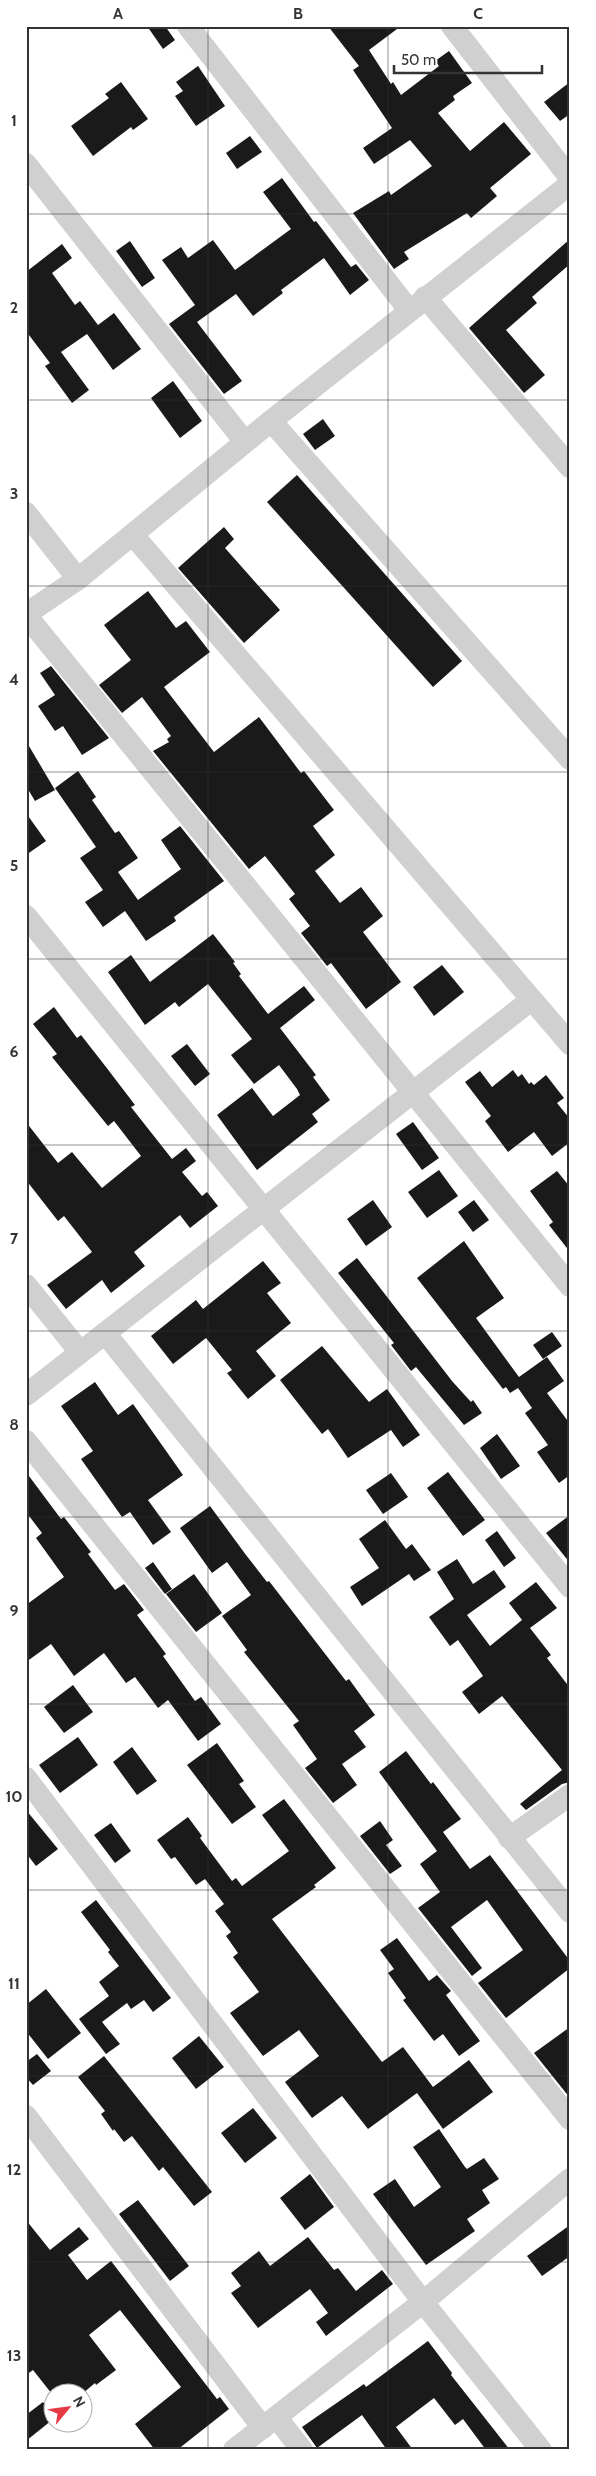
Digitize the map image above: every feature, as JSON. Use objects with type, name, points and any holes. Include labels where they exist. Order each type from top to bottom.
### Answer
[{"type":"street","points":[[188,26],[417,303],[570,467]]},
{"type":"street","points":[[452,26],[570,178]]},
{"type":"street","points":[[26,164],[245,442]]},
{"type":"street","points":[[570,184],[417,303],[245,442],[134,535],[78,579],[26,614],[570,1286]]},
{"type":"street","points":[[271,421],[570,758]]},
{"type":"street","points":[[26,513],[78,579]]},
{"type":"street","points":[[134,535],[570,1044]]},
{"type":"street","points":[[26,916],[570,1587]]},
{"type":"street","points":[[26,1394],[531,1000]]},
{"type":"street","points":[[26,1286],[80,1352]]},
{"type":"street","points":[[105,1333],[570,1912]]},
{"type":"street","points":[[26,1441],[570,2119]]},
{"type":"street","points":[[26,1778],[423,2302],[541,2450]]},
{"type":"street","points":[[510,1838],[570,1795]]},
{"type":"street","points":[[26,2116],[270,2423],[302,2450]]},
{"type":"street","points":[[234,2450],[423,2302],[570,2179]]},
{"type":"building","points":[[147,26],[165,26],[175,40],[163,49]]},
{"type":"building","points":[[328,26],[401,26],[369,50],[391,84],[393,82],[401,95],[439,66],[435,61],[449,51],[472,83],[453,96],[455,100],[438,113],[470,151],[504,122],[531,154],[490,188],[497,196],[471,218],[467,213],[404,252],[409,259],[394,269],[353,213],[389,191],[391,195],[432,166],[410,140],[374,164],[363,148],[392,128],[353,70],[359,66]]},
{"type":"building","points":[[198,66],[225,106],[196,126],[175,96],[183,91],[176,82]]},
{"type":"building","points":[[121,82],[148,119],[133,130],[131,127],[93,156],[71,126],[109,98],[105,94]]},
{"type":"building","points":[[570,82],[570,114],[560,121],[544,102]]},
{"type":"building","points":[[250,136],[262,152],[237,169],[226,153]]},
{"type":"building","points":[[282,178],[314,222],[316,221],[351,267],[356,264],[369,280],[350,295],[324,258],[281,290],[283,293],[253,316],[236,294],[197,322],[242,381],[224,394],[169,324],[195,305],[162,260],[181,247],[188,258],[213,240],[235,270],[291,229],[263,192]]},
{"type":"building","points":[[570,239],[570,264],[532,297],[537,303],[506,330],[545,375],[524,393],[469,328]]},
{"type":"building","points":[[130,241],[155,278],[142,287],[116,251]]},
{"type":"building","points":[[62,244],[72,258],[52,273],[75,305],[80,301],[98,325],[114,313],[141,349],[113,370],[87,334],[61,352],[89,390],[72,403],[45,366],[50,363],[26,331],[26,272]]},
{"type":"building","points":[[173,381],[202,421],[180,438],[151,398]]},
{"type":"building","points":[[323,419],[335,436],[315,450],[303,434]]},
{"type":"building","points":[[297,475],[462,661],[433,687],[267,502]]},
{"type":"building","points":[[224,527],[234,539],[225,548],[280,610],[244,643],[178,568]]},
{"type":"building","points":[[148,591],[176,628],[186,621],[210,652],[164,687],[214,752],[259,717],[301,773],[304,771],[334,810],[313,826],[335,855],[315,871],[340,903],[361,887],[383,916],[363,932],[401,982],[366,1009],[331,963],[327,966],[301,933],[310,926],[289,899],[295,894],[265,856],[249,869],[153,751],[169,742],[167,739],[171,736],[142,697],[122,713],[99,685],[131,660],[104,625]]},
{"type":"building","points":[[51,666],[109,738],[82,755],[63,726],[55,731],[38,706],[55,695],[40,673]]},
{"type":"building","points":[[26,741],[55,790],[35,801],[26,786]]},
{"type":"building","points":[[78,771],[96,797],[92,800],[115,833],[119,831],[138,858],[118,872],[138,900],[181,869],[161,840],[180,826],[224,881],[174,917],[176,921],[146,941],[125,911],[103,927],[85,902],[103,890],[80,858],[96,847],[55,788]]},
{"type":"building","points":[[26,813],[46,841],[26,855]]},
{"type":"building","points":[[213,934],[235,962],[233,963],[241,974],[239,976],[268,1014],[304,986],[315,1000],[280,1028],[316,1075],[313,1077],[330,1100],[312,1114],[318,1122],[257,1170],[217,1115],[252,1088],[273,1116],[300,1095],[279,1065],[254,1084],[231,1055],[252,1039],[208,984],[179,1007],[175,1002],[145,1025],[108,972],[131,955],[150,982]]},
{"type":"building","points":[[442,965],[464,992],[434,1016],[413,987]]},
{"type":"building","points":[[54,1007],[77,1038],[81,1035],[106,1067],[135,1105],[131,1107],[172,1159],[186,1148],[196,1161],[182,1172],[202,1196],[207,1192],[218,1206],[190,1228],[180,1215],[134,1252],[145,1266],[111,1293],[102,1280],[66,1309],[47,1285],[92,1252],[64,1216],[58,1221],[26,1180],[26,1122],[58,1163],[72,1152],[102,1188],[141,1156],[114,1121],[108,1126],[52,1057],[57,1054],[33,1024]]},
{"type":"building","points":[[187,1044],[210,1074],[195,1086],[171,1056]]},
{"type":"building","points":[[513,1070],[518,1077],[522,1074],[529,1084],[531,1082],[534,1085],[546,1075],[564,1098],[557,1103],[570,1119],[570,1142],[552,1156],[534,1132],[508,1152],[485,1121],[491,1116],[465,1082],[480,1071],[492,1087]]},
{"type":"building","points":[[413,1122],[439,1158],[422,1170],[396,1134]]},
{"type":"building","points":[[439,1170],[458,1196],[427,1218],[408,1192]]},
{"type":"building","points":[[557,1171],[570,1187],[570,1252],[549,1225],[553,1222],[530,1191]]},
{"type":"building","points":[[373,1200],[392,1227],[366,1246],[347,1219]]},
{"type":"building","points":[[474,1200],[489,1220],[473,1232],[458,1212]]},
{"type":"building","points":[[464,1241],[504,1298],[476,1318],[519,1377],[547,1357],[564,1381],[547,1393],[570,1424],[570,1475],[559,1483],[537,1452],[548,1445],[525,1413],[532,1408],[518,1388],[510,1393],[506,1387],[503,1389],[417,1278]]},
{"type":"building","points":[[357,1258],[452,1381],[471,1402],[473,1400],[482,1413],[464,1425],[416,1367],[411,1371],[391,1345],[394,1343],[338,1273]]},
{"type":"building","points":[[263,1261],[281,1283],[267,1293],[291,1323],[256,1351],[276,1376],[248,1399],[227,1373],[232,1370],[206,1338],[173,1364],[151,1336],[196,1300],[203,1309]]},
{"type":"building","points":[[552,1332],[562,1346],[543,1359],[533,1345]]},
{"type":"building","points":[[322,1346],[369,1402],[387,1389],[420,1435],[403,1447],[391,1430],[348,1458],[328,1429],[322,1434],[280,1380]]},
{"type":"building","points":[[95,1382],[118,1415],[133,1404],[183,1475],[148,1500],[171,1532],[153,1545],[130,1512],[122,1517],[81,1459],[93,1451],[61,1406]]},
{"type":"building","points":[[497,1434],[520,1466],[501,1479],[480,1448]]},
{"type":"building","points":[[26,1472],[61,1519],[64,1517],[91,1552],[88,1554],[115,1590],[124,1584],[144,1610],[137,1615],[166,1654],[163,1656],[195,1701],[201,1697],[221,1724],[198,1741],[168,1700],[158,1708],[135,1677],[126,1683],[104,1653],[74,1676],[51,1644],[26,1662],[26,1605],[64,1577],[36,1538],[42,1533],[26,1512]]},
{"type":"building","points":[[448,1472],[485,1520],[463,1536],[427,1488]]},
{"type":"building","points":[[391,1473],[408,1497],[383,1514],[366,1490]]},
{"type":"building","points":[[210,1506],[267,1582],[269,1581],[346,1681],[349,1679],[375,1715],[354,1731],[366,1747],[342,1764],[357,1785],[333,1803],[305,1768],[317,1759],[293,1725],[299,1721],[244,1652],[247,1650],[222,1616],[251,1595],[227,1562],[212,1573],[180,1528]]},
{"type":"building","points":[[570,1515],[570,1563],[546,1533]]},
{"type":"building","points":[[385,1520],[406,1549],[412,1544],[431,1570],[414,1581],[409,1574],[362,1606],[350,1587],[379,1568],[359,1539]]},
{"type":"building","points":[[497,1531],[516,1558],[504,1567],[485,1540]]},
{"type":"building","points":[[457,1559],[473,1584],[494,1570],[506,1587],[467,1615],[490,1646],[522,1620],[509,1603],[536,1582],[557,1608],[530,1628],[551,1655],[547,1658],[570,1688],[570,1782],[562,1784],[526,1810],[520,1804],[562,1770],[502,1696],[479,1714],[462,1692],[483,1676],[458,1640],[450,1646],[429,1617],[454,1599],[437,1572]]},
{"type":"building","points":[[153,1562],[172,1589],[165,1594],[145,1568]]},
{"type":"building","points":[[194,1574],[222,1613],[196,1632],[166,1594]]},
{"type":"building","points":[[73,1685],[93,1712],[64,1733],[44,1707]]},
{"type":"building","points":[[78,1737],[98,1765],[60,1793],[39,1765]]},
{"type":"building","points":[[217,1743],[244,1781],[239,1784],[256,1807],[232,1824],[187,1765]]},
{"type":"building","points":[[132,1747],[157,1781],[137,1795],[113,1762]]},
{"type":"building","points":[[406,1751],[461,1819],[443,1832],[470,1869],[490,1855],[570,1961],[570,1968],[506,2018],[478,1983],[523,1950],[487,1900],[451,1927],[482,1968],[472,1976],[418,1908],[440,1892],[420,1864],[437,1851],[379,1772]]},
{"type":"building","points":[[284,1799],[336,1868],[314,1885],[316,1887],[272,1919],[382,2062],[403,2047],[433,2087],[469,2060],[493,2092],[443,2129],[417,2093],[368,2129],[342,2096],[312,2118],[285,2082],[319,2056],[299,2030],[263,2056],[230,2013],[259,1992],[233,1957],[238,1953],[226,1936],[231,1932],[215,1911],[224,1904],[205,1879],[196,1885],[175,1857],[171,1859],[157,1840],[188,1817],[202,1836],[200,1838],[232,1881],[236,1878],[242,1886],[289,1851],[262,1815]]},
{"type":"building","points":[[26,1810],[58,1849],[36,1866],[26,1853]]},
{"type":"building","points":[[380,1821],[393,1840],[386,1845],[402,1866],[390,1874],[360,1836]]},
{"type":"building","points":[[111,1823],[131,1851],[115,1863],[94,1835]]},
{"type":"building","points":[[96,1900],[171,1998],[153,2012],[144,2000],[131,2009],[127,2003],[102,2022],[120,2044],[106,2054],[79,2019],[109,1996],[99,1982],[119,1966],[108,1952],[110,1950],[81,1912]]},
{"type":"building","points":[[397,1938],[429,1981],[437,1975],[451,1991],[446,1995],[480,2041],[459,2056],[443,2034],[434,2041],[403,2000],[406,1998],[388,1973],[394,1969],[380,1950]]},
{"type":"building","points":[[46,1989],[81,2033],[48,2059],[26,2031],[26,2005]]},
{"type":"building","points":[[570,2027],[570,2098],[534,2053]]},
{"type":"building","points":[[199,2036],[224,2067],[196,2089],[172,2058]]},
{"type":"building","points":[[37,2054],[51,2071],[33,2085],[26,2077],[26,2062]]},
{"type":"building","points":[[104,2056],[212,2192],[194,2206],[163,2167],[159,2171],[132,2136],[124,2142],[114,2129],[113,2131],[101,2114],[105,2111],[78,2077]]},
{"type":"building","points":[[253,2108],[277,2138],[245,2163],[221,2133]]},
{"type":"building","points":[[439,2129],[467,2169],[484,2158],[499,2179],[482,2190],[490,2203],[467,2219],[475,2231],[426,2265],[373,2194],[395,2179],[414,2207],[441,2187],[413,2147]]},
{"type":"building","points":[[310,2174],[334,2207],[305,2230],[280,2198]]},
{"type":"building","points":[[138,2200],[189,2266],[170,2281],[119,2214]]},
{"type":"building","points":[[26,2220],[50,2250],[79,2227],[89,2239],[68,2255],[87,2280],[111,2261],[217,2399],[220,2397],[229,2409],[177,2450],[155,2450],[135,2424],[181,2387],[120,2310],[89,2335],[116,2370],[96,2385],[95,2383],[92,2386],[92,2384],[44,2384],[33,2370],[26,2375]]},
{"type":"building","points":[[570,2225],[570,2256],[542,2276],[527,2256]]},
{"type":"building","points":[[308,2237],[334,2270],[338,2268],[356,2291],[382,2270],[393,2284],[326,2336],[316,2322],[328,2313],[310,2289],[258,2328],[231,2293],[241,2286],[231,2273],[259,2251],[270,2266]]},
{"type":"building","points":[[428,2341],[452,2373],[451,2375],[510,2450],[486,2450],[463,2419],[455,2425],[434,2398],[396,2427],[413,2450],[387,2450],[362,2415],[317,2448],[302,2427],[364,2384],[366,2387]]},
{"type":"building","points":[[42,2403],[42,2428],[26,2441],[26,2415]]}]
